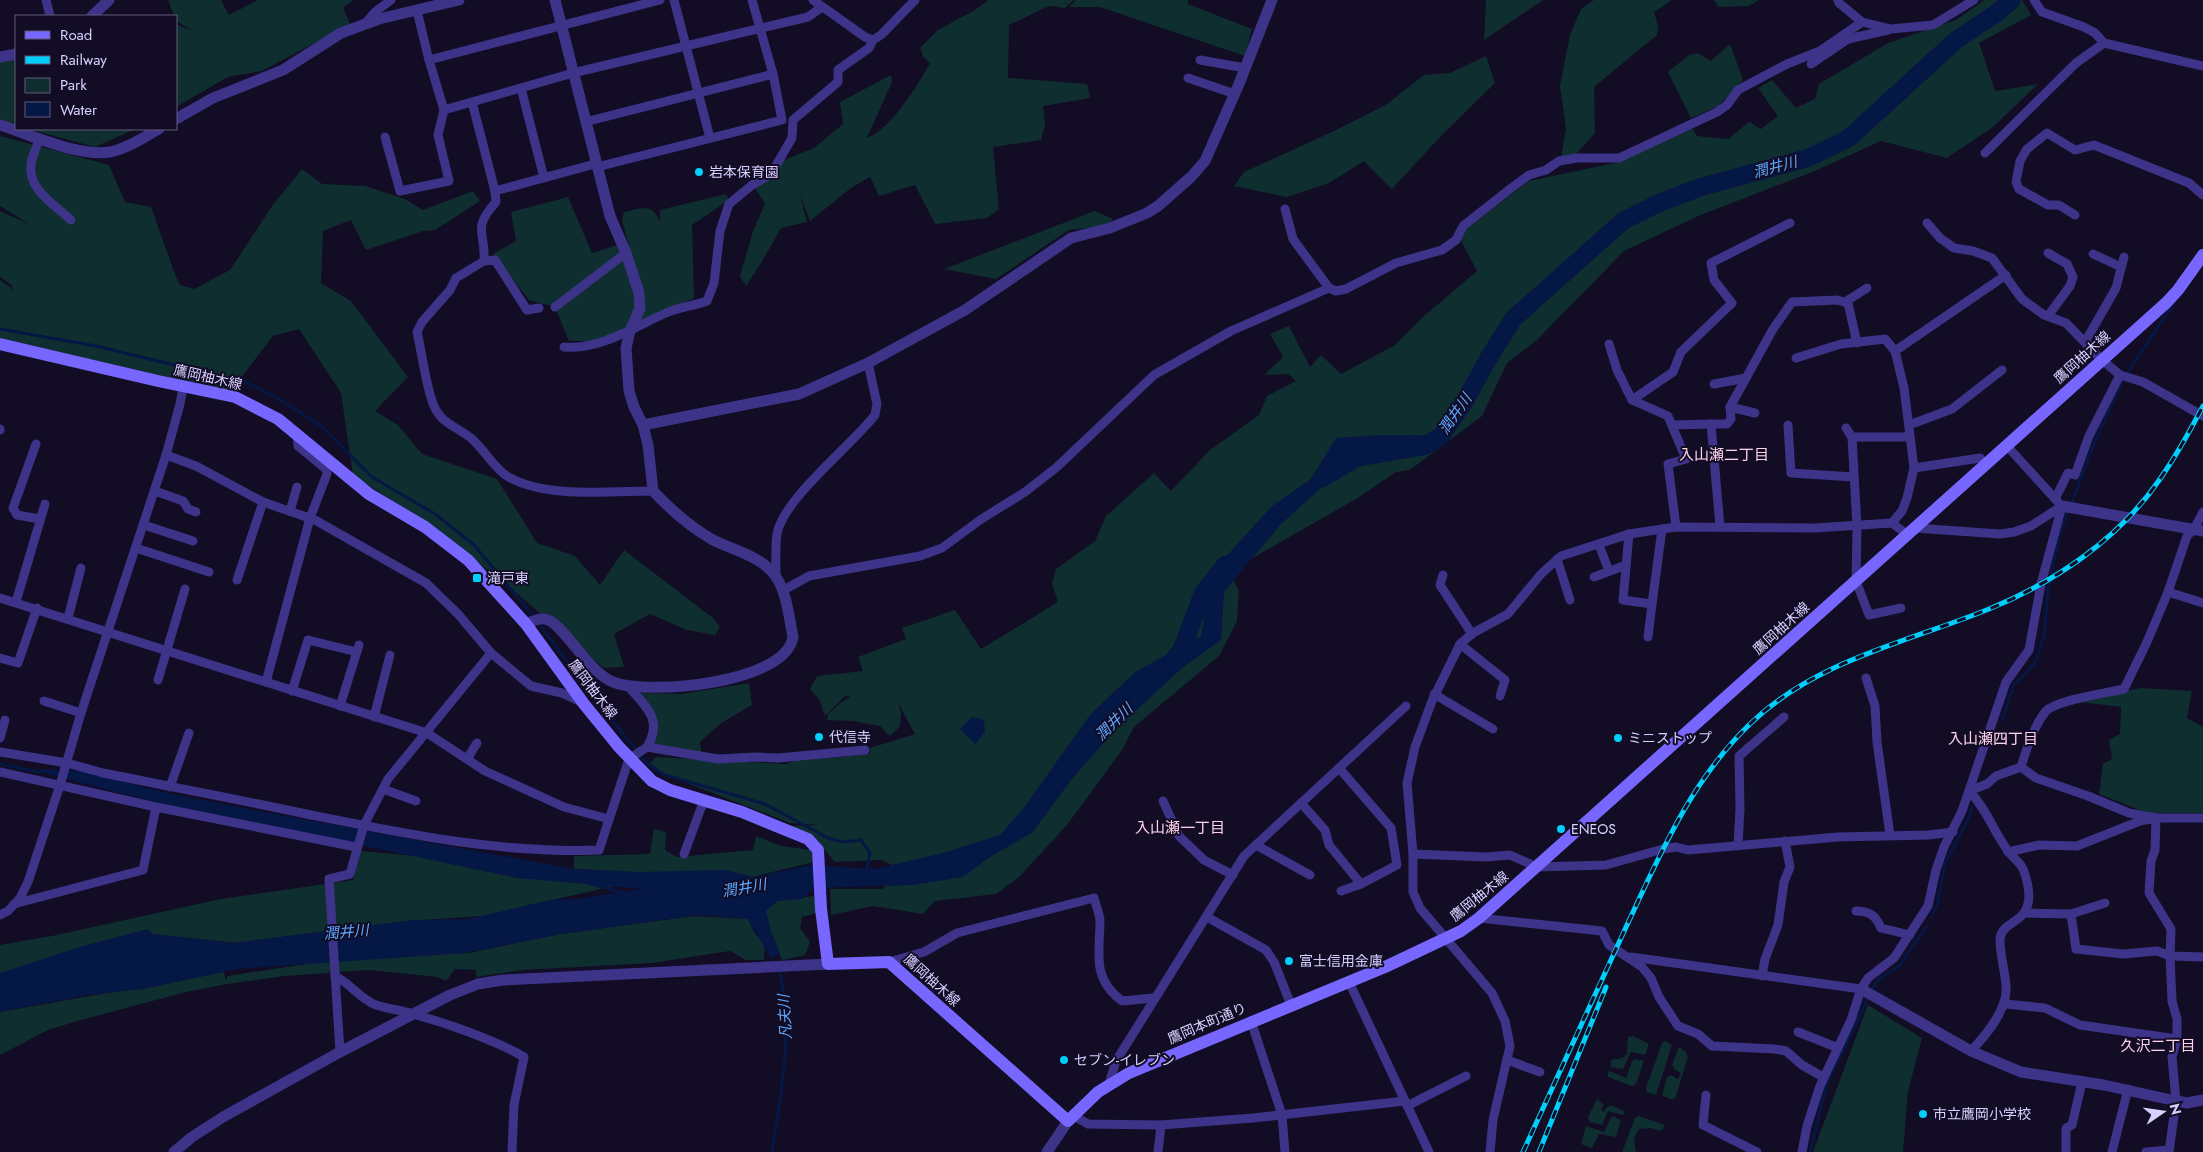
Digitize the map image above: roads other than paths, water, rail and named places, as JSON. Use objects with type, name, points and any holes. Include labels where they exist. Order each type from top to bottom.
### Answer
[{"type":"main road","name":"鷹岡柚木線","points":[[1349,982],[1446,939],[1480,918],[2166,303],[2178,290],[2203,255]]},
{"type":"main road","name":"鷹岡柚木線","points":[[0,344],[183,387],[235,397],[278,419],[368,494],[425,527],[468,560],[526,624],[584,704],[629,759],[652,781],[670,790],[742,812],[808,839],[818,850],[821,908],[828,964],[889,962],[1070,1118]]},
{"type":"main road","name":"鷹岡本町通り","points":[[1070,1118],[1110,1084],[1129,1073],[1349,982]]},
{"type":"street","points":[[46,0],[50,15]]},
{"type":"street","points":[[93,15],[109,0]]},
{"type":"street","points":[[365,24],[375,12],[391,0]]},
{"type":"street","points":[[178,118],[213,98],[263,80],[283,70],[341,32],[459,0]]},
{"type":"street","points":[[555,0],[610,216],[626,254],[639,293],[640,308],[630,331],[626,348],[629,391],[643,425],[648,445],[654,491],[695,528],[713,540],[760,563],[776,576]]},
{"type":"street","points":[[429,60],[660,0]]},
{"type":"street","points":[[674,0],[710,138]]},
{"type":"street","points":[[495,191],[782,120],[773,74],[752,0]]},
{"type":"street","points":[[813,0],[865,37],[873,40]]},
{"type":"street","points":[[564,347],[576,348],[591,345],[630,331],[668,312],[707,301],[714,283],[720,231],[729,204],[752,185],[771,174],[792,138],[793,120],[838,82],[838,70],[869,48],[873,40],[881,35],[915,0]]},
{"type":"street","points":[[643,425],[799,394],[868,363],[966,310],[1061,243],[1071,238],[1110,228],[1147,213],[1158,206],[1205,161],[1235,94],[1272,0]]},
{"type":"street","points":[[1838,0],[1839,3],[1862,22],[1891,29]]},
{"type":"street","points":[[1812,64],[1848,39],[1891,29],[1933,25],[1974,0]]},
{"type":"street","points":[[2034,0],[2042,12],[2084,27],[2094,33],[2104,43],[2203,66]]},
{"type":"street","points":[[444,110],[573,74],[808,16],[822,7]]},
{"type":"street","points":[[385,137],[400,191],[449,181],[438,136],[444,110],[417,11]]},
{"type":"street","points":[[1286,209],[1292,239],[1329,288],[1336,291],[1346,289],[1396,263],[1442,250],[1456,240],[1463,226],[1529,175],[1546,170],[1559,161],[1577,158],[1619,158],[1717,112],[1727,104],[1738,90],[1787,64],[1820,51],[1862,22]]},
{"type":"street","points":[[1985,153],[2076,63],[2104,43]]},
{"type":"street","points":[[0,57],[15,54]]},
{"type":"street","points":[[1200,60],[1245,68]]},
{"type":"street","points":[[585,122],[773,74]]},
{"type":"street","points":[[1188,78],[1235,94]]},
{"type":"street","points":[[521,88],[544,178]]},
{"type":"street","points":[[472,102],[495,191],[496,202],[484,216],[480,228],[484,261]]},
{"type":"street","points":[[0,126],[68,149],[83,152],[110,152],[128,146],[157,130]]},
{"type":"street","points":[[2075,215],[2059,205],[2048,205],[2019,189],[2016,182],[2020,161],[2027,149],[2047,133],[2075,150],[2094,145],[2189,183],[2203,195]]},
{"type":"street","points":[[40,138],[31,164],[32,178],[36,188],[70,220]]},
{"type":"street","points":[[1632,400],[1673,372],[1682,352],[1732,303],[1714,280],[1711,263],[1790,223]]},
{"type":"street","points":[[1928,223],[1940,238],[1954,248],[1973,251],[1992,258],[2022,299],[2048,316],[2066,323],[2102,360],[2120,375],[2142,382],[2203,416]]},
{"type":"street","points":[[2048,253],[2067,264],[2073,277],[2070,286],[2048,316]]},
{"type":"street","points":[[555,307],[626,254]]},
{"type":"street","points":[[2093,254],[2121,267]]},
{"type":"street","points":[[2085,342],[2116,288],[2124,257]]},
{"type":"street","points":[[539,308],[527,310],[495,260],[484,261],[456,278],[450,290],[422,322],[417,332],[434,406],[441,419],[471,438],[506,475],[524,483],[543,488],[572,491],[654,491]]},
{"type":"street","points":[[1895,351],[2006,275]]},
{"type":"street","points":[[782,591],[809,576],[920,556],[942,548],[980,520],[1025,492],[1057,466],[1154,375],[1231,331],[1329,288]]},
{"type":"street","points":[[1845,302],[1867,288]]},
{"type":"street","points":[[1672,426],[1727,424],[1731,419],[1730,407],[1773,329],[1792,302],[1837,300],[1848,303],[1857,342]]},
{"type":"street","points":[[1796,358],[1841,344],[1885,339],[1895,351],[1904,388],[1914,468],[1912,483],[1902,511],[1892,524]]},
{"type":"street","points":[[1609,344],[1616,370],[1632,400],[1668,416],[1686,459],[1668,464],[1676,527]]},
{"type":"street","points":[[526,624],[543,618],[550,620],[558,626],[599,675],[613,682],[627,685],[661,688],[699,684],[761,670],[785,655],[792,644],[793,637],[782,591],[776,576],[777,532],[790,508],[810,484],[875,415],[877,404],[868,363]]},
{"type":"street","points":[[1909,425],[1952,409],[2002,370]]},
{"type":"street","points":[[1802,1152],[1807,1126],[1823,1077],[1836,1047],[1851,1020],[1868,978],[1894,958],[1928,906],[1936,870],[1944,847],[1953,832],[1969,791],[2006,682],[2029,650],[2058,502],[2068,472],[2075,475],[2089,436],[2120,375]]},
{"type":"street","points":[[1714,384],[1746,378]]},
{"type":"street","points":[[0,915],[20,898],[28,882],[66,766],[81,713],[155,491],[180,404],[183,387]]},
{"type":"street","points":[[1730,407],[1755,413]]},
{"type":"street","points":[[1711,424],[1720,527]]},
{"type":"street","points":[[1788,425],[1791,473],[1854,477]]},
{"type":"street","points":[[1846,428],[1852,437],[1857,526],[1856,581],[1869,615],[1901,608]]},
{"type":"street","points":[[266,682],[310,518],[327,474],[326,469],[298,446],[297,434]]},
{"type":"street","points":[[1852,437],[1909,438]]},
{"type":"street","points":[[36,444],[14,508],[16,515],[40,519]]},
{"type":"street","points":[[2007,446],[2058,502],[2199,530]]},
{"type":"street","points":[[166,455],[196,466],[264,502],[310,518],[426,583],[458,614],[491,653],[531,686],[562,693],[584,704]]},
{"type":"street","points":[[1914,468],[1980,458],[1984,466]]},
{"type":"street","points":[[290,511],[297,487]]},
{"type":"street","points":[[155,491],[183,501],[188,509],[196,512]]},
{"type":"street","points":[[237,580],[264,502]]},
{"type":"street","points":[[1490,1152],[1493,1120],[1510,1046],[1505,1021],[1492,993],[1420,908],[1413,892],[1413,854],[1407,783],[1415,747],[1434,694],[1460,644],[1472,634],[1508,614],[1540,574],[1561,556],[1628,534],[1676,527],[1857,526],[1892,524],[1912,532],[1974,530],[2000,534],[2014,532],[2031,526],[2058,502]]},
{"type":"street","points":[[16,602],[45,504]]},
{"type":"street","points":[[2199,530],[2203,512]]},
{"type":"street","points":[[144,525],[193,541]]},
{"type":"street","points":[[1648,637],[1662,529]]},
{"type":"street","points":[[2021,767],[2027,746],[2046,711],[2057,704],[2124,689],[2147,642],[2168,592],[2187,536],[2199,530]]},
{"type":"street","points":[[1628,534],[1623,600],[1652,604]]},
{"type":"street","points":[[1599,545],[1609,572]]},
{"type":"street","points":[[136,548],[209,572]]},
{"type":"street","points":[[1557,560],[1570,600]]},
{"type":"street","points":[[1594,577],[1626,565]]},
{"type":"street","points":[[68,618],[81,568]]},
{"type":"street","points":[[1443,575],[1440,586],[1472,634]]},
{"type":"street","points":[[158,680],[185,589]]},
{"type":"street","points":[[2168,592],[2203,603]]},
{"type":"street","points":[[0,598],[37,608],[166,651],[427,733],[485,771],[564,806],[609,819]]},
{"type":"street","points":[[0,658],[18,663],[37,608]]},
{"type":"street","points":[[292,691],[308,640],[358,648],[340,706]]},
{"type":"street","points":[[1460,644],[1506,680],[1500,696]]},
{"type":"street","points":[[340,1052],[329,879],[350,874],[356,847],[364,825],[388,779],[491,653]]},
{"type":"street","points":[[374,717],[390,655]]},
{"type":"street","points":[[1866,678],[1875,706],[1877,742],[1890,835]]},
{"type":"street","points":[[0,752],[170,787],[437,838],[561,852],[599,850],[629,759],[647,747],[654,735],[652,714],[627,685]]},
{"type":"street","points":[[1434,694],[1493,729]]},
{"type":"street","points":[[44,702],[81,713]]},
{"type":"street","points":[[1110,1084],[1116,1061],[1153,998],[1207,917],[1244,856],[1406,706]]},
{"type":"street","points":[[1738,846],[1740,808],[1739,756],[1784,717]]},
{"type":"street","points":[[0,738],[5,720]]},
{"type":"street","points":[[170,787],[189,733]]},
{"type":"street","points":[[467,759],[477,743]]},
{"type":"street","points":[[647,747],[718,759],[778,758],[864,750]]},
{"type":"street","points":[[1969,791],[1987,784],[1996,776],[2021,767]]},
{"type":"street","points":[[2021,767],[2036,778],[2129,812],[2156,818]]},
{"type":"street","points":[[1339,768],[1391,828],[1397,865],[1362,884],[1341,891]]},
{"type":"street","points":[[0,772],[156,807],[356,847]]},
{"type":"street","points":[[382,789],[416,801]]},
{"type":"street","points":[[1969,791],[1981,803],[2008,852],[2022,866],[2029,891],[2024,913],[2005,928],[2000,939],[2006,986],[2006,1004],[1998,1012],[1986,1035],[1971,1051]]},
{"type":"street","points":[[684,854],[701,808],[706,801]]},
{"type":"street","points":[[1163,801],[1178,836],[1204,860],[1233,875]]},
{"type":"street","points":[[1301,803],[1325,830],[1329,845],[1362,884]]},
{"type":"street","points":[[14,904],[143,870],[156,807]]},
{"type":"street","points":[[2008,852],[2039,845],[2077,846],[2140,821],[2156,818],[2203,818]]},
{"type":"street","points":[[2146,1152],[2169,1151],[2176,1102],[2172,1057],[2177,1040],[2177,1019],[2172,1001],[2171,929],[2149,893],[2151,861],[2155,850],[2156,818]]},
{"type":"street","points":[[1413,854],[1486,857],[1510,855],[1537,867],[1606,865],[1676,847],[1688,850],[1785,841],[1890,835],[1929,835],[1953,832]]},
{"type":"street","points":[[1762,976],[1765,959],[1778,925],[1784,882],[1790,867],[1785,841]]},
{"type":"street","points":[[1256,844],[1310,875]]},
{"type":"street","points":[[889,962],[924,952],[957,933],[1094,898],[1100,918],[1098,960],[1102,979],[1113,995],[1122,1001],[1153,998]]},
{"type":"street","points":[[2024,913],[2071,914],[2105,903]]},
{"type":"street","points":[[1856,911],[1866,911],[1876,918],[1881,928],[1910,935]]},
{"type":"street","points":[[2071,914],[2076,949],[2123,954],[2157,951],[2170,956],[2203,957]]},
{"type":"street","points":[[1207,917],[1266,950],[1274,962],[1291,1005]]},
{"type":"street","points":[[1480,918],[1602,931],[1609,945],[1630,957],[1651,978],[1659,997],[1678,1026],[1698,1034],[1712,1046],[1774,1049],[1786,1052],[1802,1065],[1823,1077]]},
{"type":"street","points":[[1630,957],[1863,990],[1971,1051],[2020,1072],[2128,1089],[2176,1102],[2187,1103],[2203,1100]]},
{"type":"street","points":[[174,1152],[192,1137],[223,1117],[340,1052],[478,984],[503,980],[828,964]]},
{"type":"street","points":[[335,976],[344,981],[360,997],[376,1005],[414,1014],[494,1042],[524,1056],[514,1105],[512,1152]]},
{"type":"street","points":[[1349,982],[1429,1152]]},
{"type":"street","points":[[2006,1004],[2044,1008],[2080,1025],[2177,1040]]},
{"type":"street","points":[[1251,1021],[1282,1115],[1285,1152]]},
{"type":"street","points":[[1798,1032],[1836,1047]]},
{"type":"street","points":[[1507,1060],[1540,1072]]},
{"type":"street","points":[[1070,1118],[1088,1124],[1161,1125],[1406,1104],[1466,1076]]},
{"type":"street","points":[[2066,1152],[2066,1128],[2072,1125],[2082,1082]]},
{"type":"street","points":[[2112,1152],[2128,1089]]},
{"type":"street","points":[[1706,1095],[1702,1125],[1758,1152]]},
{"type":"street","name":"鷹岡本町通り","points":[[1047,1152],[1070,1118]]},
{"type":"street","points":[[1158,1152],[1161,1125]]},
{"type":"water","points":[[1425,435],[1410,457],[1351,455],[1322,487],[1281,524],[1224,592],[1221,640],[1182,668],[1115,730],[1071,780],[1032,833],[993,855],[963,877],[913,885],[814,888],[802,899],[778,901],[766,911],[771,932],[780,953],[771,959],[748,919],[698,915],[562,934],[465,953],[237,969],[144,989],[87,995],[0,1012],[0,973],[83,946],[148,929],[152,934],[233,943],[414,920],[469,919],[550,900],[577,899],[642,889],[517,878],[289,830],[248,826],[36,771],[43,769],[81,771],[163,792],[248,809],[574,869],[639,872],[726,870],[752,877],[811,865],[875,869],[943,853],[1000,835],[1023,809],[1090,715],[1135,672],[1201,636],[1213,571],[1271,507],[1311,479],[1336,438]]},
{"type":"water","points":[[972,717],[984,720],[985,732],[975,744],[960,729]]},
{"type":"waterway","name":"潤井川","points":[[1321,479],[1356,458],[1425,446],[1441,436],[1465,401],[1513,319],[1623,221],[1659,203],[1701,187],[1808,158],[1849,138],[1955,41],[2012,0]]},
{"type":"waterway","points":[[2125,376],[2176,300]]},
{"type":"waterway","points":[[0,329],[96,346],[248,383],[279,399],[321,426],[372,477],[435,514],[474,545],[534,617]]},
{"type":"waterway","points":[[2071,505],[2093,446],[2122,381]]},
{"type":"waterway","points":[[2002,721],[2013,686],[2035,663],[2044,636],[2048,589],[2060,534],[2068,510]]},
{"type":"waterway","name":"潤井川","points":[[1171,663],[1182,649],[1203,593],[1225,565]]},
{"type":"waterway","points":[[538,622],[592,696],[646,762],[662,774],[765,804],[830,839],[843,842],[861,840],[870,853],[866,871]]},
{"type":"waterway","points":[[0,764],[39,772]]},
{"type":"waterway","points":[[1931,917],[1937,905],[1945,864],[1970,815],[1972,807]]},
{"type":"waterway","points":[[588,883],[623,893]]},
{"type":"waterway","points":[[1810,1152],[1827,1083],[1868,997],[1877,981],[1899,966],[1927,926]]},
{"type":"waterway","name":"凡夫川","points":[[772,1152],[782,1083],[786,1038],[783,992],[779,969]]},
{"type":"railway","points":[[1523,1152],[1652,871],[1695,792],[1730,745],[1751,723],[1777,701],[1805,683],[1864,655],[1958,621],[2014,598],[2038,586],[2084,556],[2125,521],[2144,501],[2172,461],[2203,406]]},
{"type":"railway","points":[[1539,1152],[1606,987]]},
{"type":"place","name":"岩本保育園","points":[[699,172]]},
{"type":"place","name":"滝戸東","points":[[477,578]]},
{"type":"place","name":"代信寺","points":[[819,737]]},
{"type":"place","name":"ミニストップ","points":[[1618,738]]},
{"type":"place","name":"ENEOS","points":[[1561,829]]},
{"type":"place","name":"富士信用金庫","points":[[1289,961]]},
{"type":"place","name":"セブン-イレブン","points":[[1064,1060]]},
{"type":"place","name":"市立鷹岡小学校","points":[[1923,1114]]},
{"type":"district","name":"入山瀬二丁目","points":[[1724,455]]},
{"type":"district","name":"入山瀬四丁目","points":[[1993,739]]},
{"type":"district","name":"入山瀬一丁目","points":[[1180,828]]},
{"type":"district","name":"久沢二丁目","points":[[2158,1046]]}]
